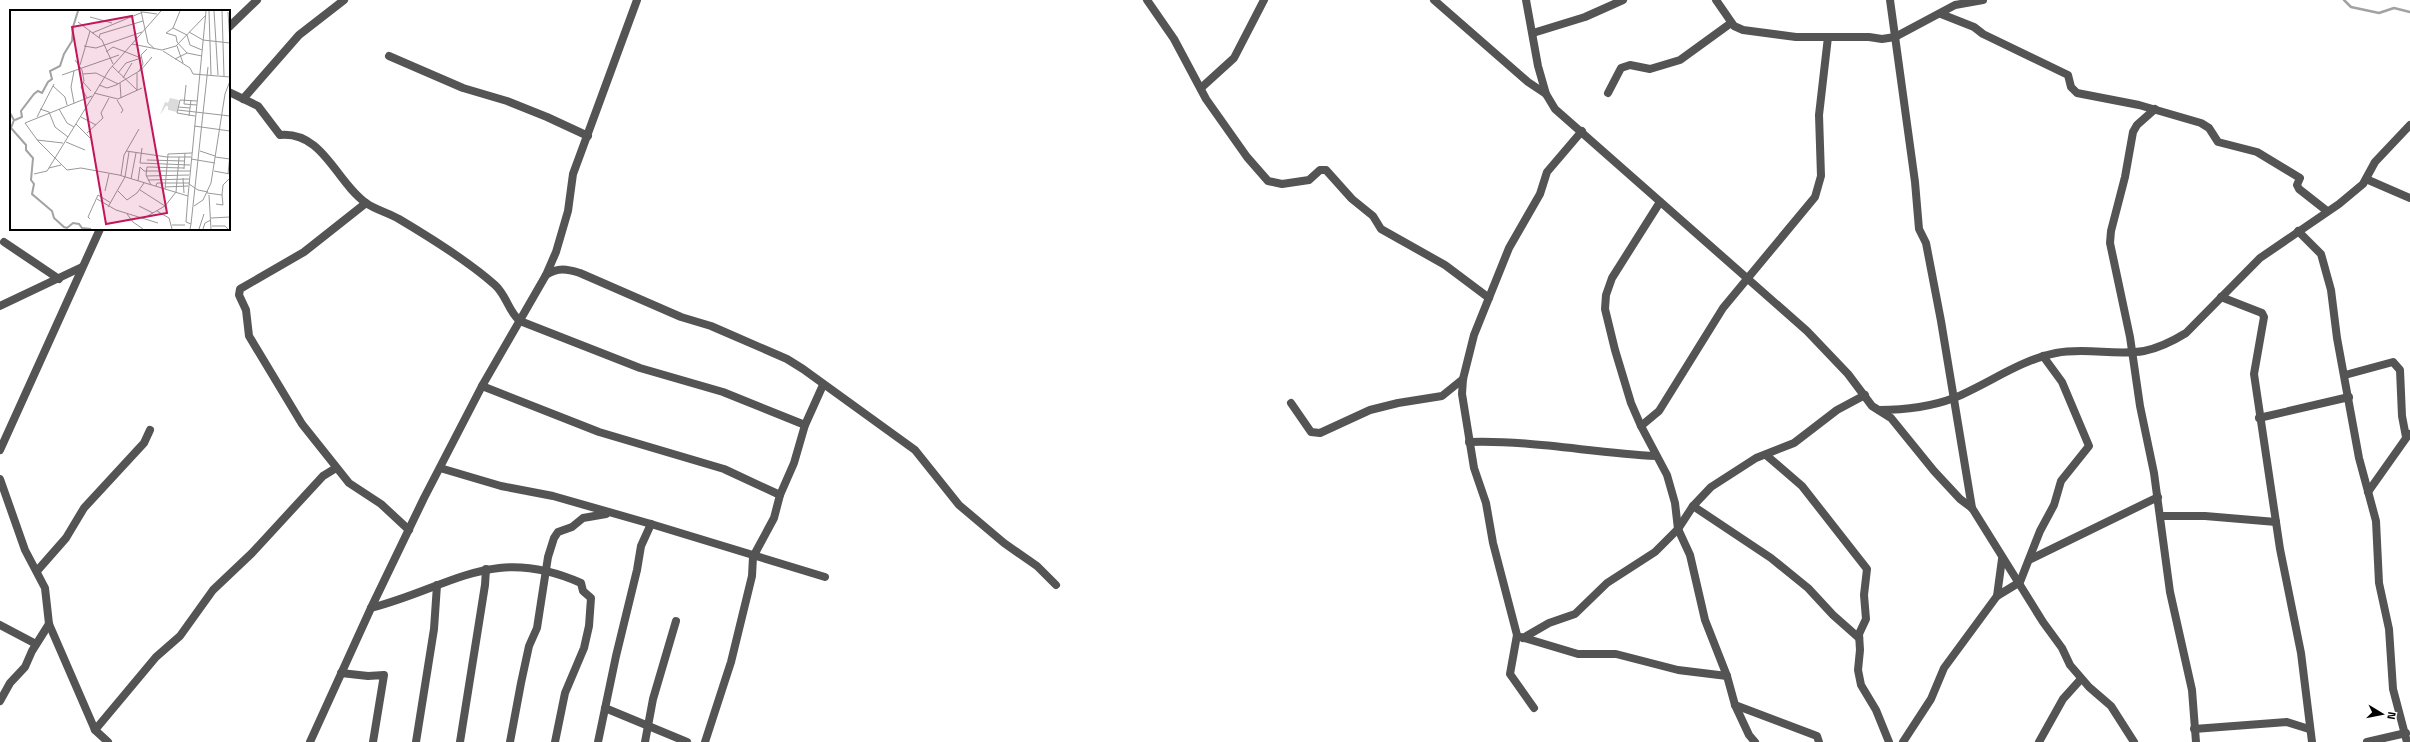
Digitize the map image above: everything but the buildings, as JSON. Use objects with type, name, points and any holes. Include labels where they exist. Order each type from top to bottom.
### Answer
[{"type":"street","points":[[230,26],[257,0]]},
{"type":"street","points":[[243,99],[299,35],[344,0]]},
{"type":"street","points":[[310,742],[408,530],[482,386],[546,275],[556,252],[568,211],[573,174],[637,0]]},
{"type":"street","points":[[1147,0],[1174,39],[1202,88],[1206,99],[1247,157],[1268,181],[1282,184],[1309,180],[1320,170],[1326,170],[1352,199],[1373,216],[1381,229],[1445,265],[1489,298]]},
{"type":"street","points":[[1202,88],[1234,58],[1264,0]]},
{"type":"street","points":[[1434,0],[1528,82],[1546,94]]},
{"type":"street","points":[[1526,0],[1538,66],[1546,94],[1555,110],[1748,278],[1822,346],[1866,395],[1872,406],[1891,418],[1960,499],[1972,508]]},
{"type":"street","points":[[1533,33],[1579,19],[1623,0]]},
{"type":"street","points":[[1716,0],[1731,23],[1743,30],[1796,37],[1882,39],[1896,37],[1959,4],[1983,0]]},
{"type":"street","points":[[1890,0],[1896,37],[1919,228],[1926,243],[1972,508],[2002,559],[2020,582],[2043,622],[2062,648],[2070,665],[2081,678],[2111,706],[2134,742]]},
{"type":"street","points":[[1941,14],[1974,27],[1999,42],[2068,75],[2070,87],[2077,93],[2155,109],[2206,125],[2218,142],[2257,152],[2291,171],[2300,178],[2297,185],[2299,188],[2327,211]]},
{"type":"street","points":[[1608,93],[1621,68],[1630,65],[1650,69],[1680,60],[1731,23]]},
{"type":"street","points":[[1641,426],[1659,411],[1723,308],[1807,207],[1818,190],[1822,163],[1818,138],[1819,115],[1828,37]]},
{"type":"street","points":[[390,56],[463,88],[507,101],[588,136]]},
{"type":"street","points":[[230,92],[258,106],[280,135],[300,136],[307,140],[326,158],[332,168],[366,203],[416,229],[483,275],[503,293],[512,314],[520,321],[640,368],[723,392],[805,425]]},
{"type":"street","points":[[2155,109],[2137,125],[2133,132],[2125,177],[2111,231],[2110,243],[2133,352],[2140,406],[2158,497],[2170,592],[2192,690],[2196,742]]},
{"type":"street","points":[[1879,410],[1920,408],[1953,398],[2043,356],[2076,351],[2133,352],[2158,347],[2186,333],[2260,258],[2345,199],[2366,179],[2375,162],[2410,125]]},
{"type":"street","points":[[1534,708],[1510,674],[1520,636],[1469,442],[1462,394],[1463,379],[1474,335],[1509,248],[1540,194],[1547,172],[1582,132]]},
{"type":"street","points":[[2366,179],[2410,198]]},
{"type":"street","points":[[1660,202],[1612,278],[1606,295],[1605,309],[1615,350],[1641,426],[1656,456],[1668,475],[1675,503],[1678,529],[1690,555],[1705,620],[1727,676],[1736,705],[1749,735],[1755,742]]},
{"type":"street","points":[[366,203],[304,252],[240,289],[239,295],[246,310],[248,336],[302,424],[349,483],[381,504],[408,530]]},
{"type":"street","points":[[0,450],[100,230]]},
{"type":"street","points":[[2298,231],[2321,254],[2334,305],[2337,338],[2359,458],[2376,521],[2380,587],[2389,629],[2393,689],[2406,733],[2407,742]]},
{"type":"street","points":[[4,242],[59,279]]},
{"type":"street","points":[[0,306],[82,267]]},
{"type":"street","points":[[546,275],[557,269],[563,268],[580,273],[786,359],[915,450],[959,504],[1004,543],[1037,566],[1056,585]]},
{"type":"street","points":[[2221,297],[2262,313],[2264,316],[2254,374],[2259,418],[2276,522],[2301,653],[2309,729],[2312,742]]},
{"type":"street","points":[[1902,742],[1931,699],[1944,668],[1997,596],[2020,582],[2054,505],[2060,481],[2089,446],[2062,382],[2043,356]]},
{"type":"street","points":[[2345,375],[2393,362],[2397,364],[2400,370],[2402,416],[2408,435],[2368,492]]},
{"type":"street","points":[[1291,403],[1311,432],[1320,434],[1335,424],[1370,410],[1398,403],[1442,396],[1463,379]]},
{"type":"street","points":[[705,742],[731,662],[752,576],[753,557],[774,518],[780,495],[794,463],[805,425],[823,385]]},
{"type":"street","points":[[482,386],[599,432],[724,469],[780,495]]},
{"type":"street","points":[[1520,636],[1578,611],[1607,583],[1655,552],[1678,529],[1693,506],[1711,487],[1756,458],[1794,443],[1837,410],[1866,395]]},
{"type":"street","points":[[2259,418],[2349,397]]},
{"type":"street","points":[[37,571],[66,538],[84,508],[144,443],[150,430]]},
{"type":"street","points":[[1469,442],[1529,442],[1584,448],[1603,452],[1656,456]]},
{"type":"street","points":[[1766,455],[1802,486],[1866,569],[1864,595],[1866,619],[1859,631],[1858,670],[1861,686],[1876,710],[1889,742]]},
{"type":"street","points":[[94,730],[156,657],[180,636],[213,590],[252,553],[323,476],[336,468]]},
{"type":"street","points":[[440,468],[501,486],[553,496],[611,514],[651,524],[753,557],[825,577]]},
{"type":"street","points":[[0,479],[25,550],[45,588],[49,624],[94,730],[108,742]]},
{"type":"street","points":[[2029,560],[2158,497]]},
{"type":"street","points":[[1693,506],[1771,558],[1808,588],[1833,616],[1859,638]]},
{"type":"street","points":[[510,742],[524,668],[537,628],[548,557],[558,532],[572,528],[583,518],[611,514]]},
{"type":"street","points":[[2161,516],[2205,516],[2276,522]]},
{"type":"street","points":[[598,742],[637,570],[641,546],[651,524]]},
{"type":"street","points":[[1997,596],[2002,559]]},
{"type":"street","points":[[371,608],[395,602],[437,585],[486,569],[516,567],[547,570],[581,583],[584,591],[590,598],[589,626],[584,648],[565,693],[555,742]]},
{"type":"street","points":[[460,742],[485,585],[486,569]]},
{"type":"street","points":[[416,742],[434,629],[437,585]]},
{"type":"street","points":[[645,742],[653,699],[676,621]]},
{"type":"street","points":[[0,624],[36,644]]},
{"type":"street","points":[[0,702],[10,683],[25,667],[36,644],[49,624]]},
{"type":"street","points":[[1520,636],[1578,654],[1616,654],[1678,670],[1727,676]]},
{"type":"street","points":[[341,673],[368,676],[384,675],[373,742]]},
{"type":"street","points":[[2039,742],[2063,699],[2081,678]]},
{"type":"street","points":[[1736,705],[1816,736],[1819,742]]},
{"type":"street","points":[[605,708],[688,742]]},
{"type":"street","points":[[2194,729],[2286,722],[2309,729]]},
{"type":"street","points":[[2367,742],[2406,733]]},
{"type":"waterway","points":[[2344,0],[2351,7],[2379,13],[2394,8],[2410,12]]}]
